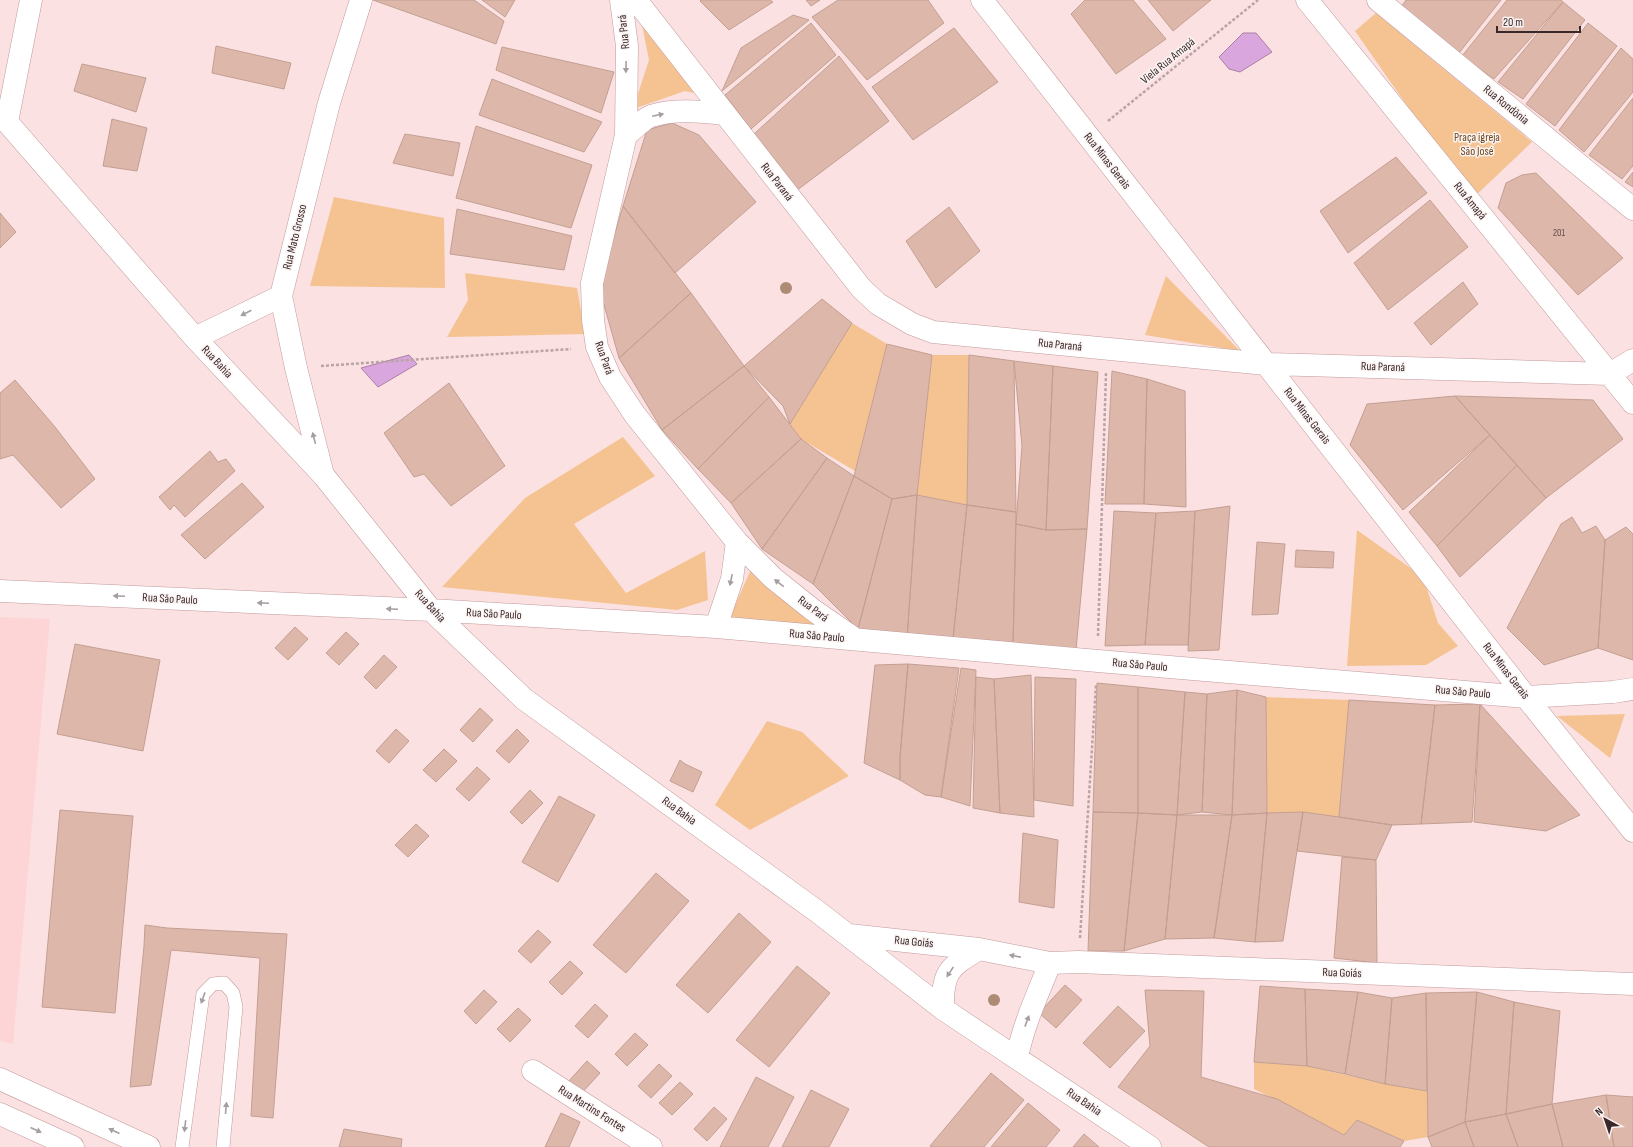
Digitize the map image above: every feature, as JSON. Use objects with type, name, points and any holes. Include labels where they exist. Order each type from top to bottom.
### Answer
[{"type":"street","points":[[4,118],[32,0]]},
{"type":"street","name":"Rua Mato Grosso","points":[[324,476],[296,368],[281,296],[329,103],[361,0]]},
{"type":"street","name":"Rua Pará","points":[[621,0],[627,46],[626,136],[592,283],[593,320],[597,347],[610,377],[635,414],[737,542],[773,578],[813,610],[856,640]]},
{"type":"street","name":"Rua Paraná","points":[[636,0],[861,288],[878,304],[912,324],[933,332],[1266,364],[1610,374]]},
{"type":"street","name":"Rua Minas Gerais","points":[[982,0],[1526,697],[1633,831]]},
{"type":"street","name":"Rua Rondônia","points":[[1378,0],[1633,209]]},
{"type":"street","name":"Rua Amapá","points":[[1314,3],[1633,402]]},
{"type":"street","points":[[626,136],[650,117],[668,113],[691,111],[708,111],[724,114]]},
{"type":"street","name":"Rua Bahia","points":[[4,118],[196,338],[324,476],[431,610],[524,700],[849,935],[943,1009],[1150,1147]]},
{"type":"street","points":[[196,338],[281,296]]},
{"type":"street","points":[[1610,374],[1633,360]]},
{"type":"street","points":[[716,627],[732,579],[737,542]]},
{"type":"street","name":"Rua São Paulo","points":[[0,591],[431,610],[716,627],[1526,697],[1614,692],[1633,689]]},
{"type":"street","name":"Rua Goiás","points":[[849,935],[979,949],[1050,963],[1078,962],[1633,984]]},
{"type":"street","points":[[943,1009],[942,989],[947,975],[955,965],[979,949]]},
{"type":"street","points":[[1017,1058],[1020,1041],[1050,963]]},
{"type":"street","name":"Rua Martins Fontes","points":[[533,1071],[651,1147]]},
{"type":"street","points":[[0,1079],[149,1147]]},
{"type":"street","points":[[0,1114],[73,1147]]},
{"type":"lane","points":[[182,1147],[203,994],[213,984],[224,983],[233,993],[236,1007],[223,1147]]},
{"type":"path","name":"Viela Rua Amapá","points":[[1089,137],[1258,0]]},
{"type":"path","points":[[296,368],[597,347]]},
{"type":"path","points":[[1078,962],[1098,661],[1106,349]]},
{"type":"shaded area","points":[[1243,33],[1256,33],[1272,52],[1240,72],[1229,69],[1219,57]]},
{"type":"shaded area","points":[[409,355],[417,364],[378,387],[361,368]]},
{"type":"shaded area","points":[[0,617],[50,619],[13,1044],[0,1041]]},
{"type":"green space","points":[[638,5],[708,96],[685,91],[633,109],[649,60]]},
{"type":"green space","name":"Praça igreja São José","points":[[1376,13],[1532,142],[1472,199],[1355,31]]},
{"type":"green space","points":[[334,197],[444,218],[445,288],[310,286]]},
{"type":"green space","points":[[465,273],[577,288],[585,334],[447,337],[468,300]]},
{"type":"green space","points":[[1166,276],[1240,351],[1145,335]]},
{"type":"green space","points":[[852,323],[887,344],[855,471],[801,439],[790,424]]},
{"type":"green space","points":[[932,355],[969,355],[967,505],[917,495]]},
{"type":"green space","points":[[623,437],[655,476],[574,524],[626,593],[705,551],[708,600],[677,610],[442,587],[525,498]]},
{"type":"green space","points":[[1357,530],[1423,577],[1438,623],[1458,646],[1426,665],[1347,666]]},
{"type":"green space","points":[[753,565],[817,627],[728,621]]},
{"type":"green space","points":[[1266,697],[1349,700],[1339,817],[1303,812],[1267,813]]},
{"type":"green space","points":[[1625,714],[1610,758],[1557,716]]},
{"type":"green space","points":[[767,721],[802,732],[849,776],[750,830],[715,805]]},
{"type":"green space","points":[[1254,1062],[1307,1066],[1385,1084],[1427,1091],[1428,1137],[1404,1141],[1357,1120],[1344,1135],[1254,1089]]},
{"type":"building","points":[[373,0],[474,0],[504,21],[496,44]]},
{"type":"building","points":[[482,0],[515,0],[505,17]]},
{"type":"building","points":[[770,0],[773,2],[729,30],[700,1]]},
{"type":"building","points":[[806,0],[820,0],[811,6]]},
{"type":"building","points":[[838,0],[928,0],[944,23],[867,80],[812,17]]},
{"type":"building","points":[[1085,0],[1133,0],[1166,39],[1116,74],[1071,14]]},
{"type":"building","points":[[1148,0],[1211,0],[1173,31]]},
{"type":"building","points":[[1406,0],[1501,0],[1459,53],[1401,7]]},
{"type":"building","points":[[1507,0],[1561,0],[1563,2],[1494,79],[1462,56]]},
{"type":"building","points":[[1563,2],[1585,20],[1523,99],[1498,82]]},
{"type":"building","points":[[793,15],[809,20],[722,91],[741,48]]},
{"type":"building","points":[[811,23],[836,55],[751,129],[725,95]]},
{"type":"building","points":[[1588,23],[1617,46],[1555,126],[1526,104]]},
{"type":"building","points":[[954,28],[998,82],[913,140],[872,87]]},
{"type":"building","points":[[216,46],[291,63],[284,89],[212,73]]},
{"type":"building","points":[[502,47],[614,72],[601,113],[496,70]]},
{"type":"building","points":[[1621,48],[1633,59],[1633,92],[1584,152],[1559,130]]},
{"type":"building","points":[[839,56],[889,121],[796,191],[754,134]]},
{"type":"building","points":[[82,64],[146,78],[136,112],[74,91]]},
{"type":"building","points":[[492,79],[602,122],[584,152],[479,115]]},
{"type":"building","points":[[1633,98],[1633,166],[1622,179],[1589,155]]},
{"type":"building","points":[[112,119],[147,128],[137,171],[103,166]]},
{"type":"building","points":[[672,123],[699,135],[756,202],[675,273],[623,206],[647,130]]},
{"type":"building","points":[[476,126],[592,165],[571,228],[456,198]]},
{"type":"building","points":[[405,134],[460,143],[453,176],[393,163]]},
{"type":"building","points":[[1396,157],[1427,193],[1348,253],[1320,211]]},
{"type":"building","points":[[1633,172],[1633,187],[1625,182]]},
{"type":"building","points":[[1536,173],[1623,258],[1578,295],[1498,208],[1506,183],[1522,175]]},
{"type":"building","points":[[1430,200],[1468,247],[1388,310],[1354,263]]},
{"type":"building","points":[[623,206],[691,293],[619,358],[599,287]]},
{"type":"building","points":[[949,207],[980,251],[936,288],[906,241]]},
{"type":"building","points":[[457,209],[572,236],[564,270],[450,254]]},
{"type":"building","points":[[0,213],[16,232],[0,248]]},
{"type":"building","points":[[1463,282],[1478,304],[1431,345],[1414,323]]},
{"type":"building","points":[[691,293],[744,366],[662,430],[619,358]]},
{"type":"building","points":[[822,299],[852,323],[790,424],[783,406],[744,366]]},
{"type":"building","points":[[887,344],[932,355],[917,495],[892,499],[854,476]]},
{"type":"building","points":[[969,355],[1014,361],[1016,512],[967,505]]},
{"type":"building","points":[[1014,361],[1053,366],[1046,530],[1016,524],[1022,446]]},
{"type":"building","points":[[744,366],[769,397],[698,469],[662,430]]},
{"type":"building","points":[[1053,366],[1098,372],[1087,529],[1046,530]]},
{"type":"building","points":[[1112,371],[1147,379],[1144,504],[1105,504]]},
{"type":"building","points":[[1147,379],[1185,391],[1186,507],[1144,504]]},
{"type":"building","points":[[15,380],[55,427],[95,479],[61,508],[13,455],[0,459],[0,393]]},
{"type":"building","points":[[449,383],[505,466],[451,506],[424,474],[414,477],[384,433]]},
{"type":"building","points":[[1455,396],[1593,400],[1623,439],[1546,498]]},
{"type":"building","points":[[1455,396],[1490,435],[1403,510],[1350,445],[1367,404]]},
{"type":"building","points":[[769,397],[801,439],[731,503],[698,469]]},
{"type":"building","points":[[1490,435],[1517,465],[1437,546],[1409,512]]},
{"type":"building","points":[[801,439],[827,458],[762,549],[731,503]]},
{"type":"building","points":[[210,451],[218,462],[226,459],[235,471],[185,517],[174,505],[170,510],[159,497]]},
{"type":"building","points":[[827,458],[854,476],[813,584],[762,549]]},
{"type":"building","points":[[1517,465],[1546,498],[1460,577],[1437,546]]},
{"type":"building","points":[[854,476],[892,499],[858,629],[813,584]]},
{"type":"building","points":[[242,483],[264,507],[205,559],[181,535]]},
{"type":"building","points":[[917,495],[967,505],[953,639],[907,639]]},
{"type":"building","points":[[917,495],[907,639],[858,629],[892,499]]},
{"type":"building","points":[[967,505],[1016,512],[1013,645],[953,639]]},
{"type":"building","points":[[1230,506],[1219,650],[1188,651],[1195,511]]},
{"type":"building","points":[[1114,511],[1156,513],[1145,645],[1105,646]]},
{"type":"building","points":[[1195,511],[1188,645],[1145,645],[1156,513]]},
{"type":"building","points":[[1572,517],[1582,533],[1596,526],[1605,540],[1598,648],[1544,665],[1507,628],[1561,524]]},
{"type":"building","points":[[1016,524],[1046,530],[1087,529],[1076,650],[1013,645]]},
{"type":"building","points":[[1626,527],[1633,534],[1633,660],[1598,648],[1605,540]]},
{"type":"building","points":[[1257,542],[1285,544],[1278,614],[1252,615]]},
{"type":"building","points":[[1296,550],[1334,552],[1333,568],[1295,567]]},
{"type":"building","points":[[295,627],[308,639],[288,660],[275,648]]},
{"type":"building","points":[[346,632],[359,644],[339,665],[326,653]]},
{"type":"building","points":[[75,644],[160,660],[143,751],[57,734]]},
{"type":"building","points":[[384,655],[397,667],[376,689],[364,677]]},
{"type":"building","points":[[908,664],[900,757],[900,780],[864,763],[875,665]]},
{"type":"building","points":[[908,664],[959,668],[941,797],[925,795],[900,780],[900,757]]},
{"type":"building","points":[[961,668],[976,670],[970,806],[941,797]]},
{"type":"building","points":[[1031,675],[1034,817],[1000,813],[994,679]]},
{"type":"building","points":[[976,677],[994,679],[1000,813],[973,808]]},
{"type":"building","points":[[1035,677],[1076,679],[1073,806],[1034,800]]},
{"type":"building","points":[[1097,683],[1138,687],[1138,813],[1093,812]]},
{"type":"building","points":[[1138,687],[1185,692],[1177,815],[1138,813]]},
{"type":"building","points":[[1237,690],[1232,815],[1202,812],[1207,694]]},
{"type":"building","points":[[1237,690],[1266,697],[1267,813],[1232,815]]},
{"type":"building","points":[[1185,692],[1207,694],[1202,812],[1177,815]]},
{"type":"building","points":[[1349,700],[1435,705],[1421,824],[1392,825],[1339,817]]},
{"type":"building","points":[[1480,704],[1472,822],[1421,824],[1435,705]]},
{"type":"building","points":[[1480,704],[1580,815],[1546,831],[1474,822]]},
{"type":"building","points":[[480,708],[493,720],[473,742],[460,730]]},
{"type":"building","points":[[396,729],[409,741],[389,763],[376,751]]},
{"type":"building","points":[[517,729],[529,741],[509,763],[496,751]]},
{"type":"building","points":[[444,749],[457,761],[436,782],[423,770]]},
{"type":"building","points":[[680,760],[702,772],[693,792],[670,781]]},
{"type":"building","points":[[477,767],[490,779],[469,801],[456,789]]},
{"type":"building","points":[[530,790],[543,803],[522,824],[510,812]]},
{"type":"building","points":[[559,796],[595,815],[558,882],[522,862]]},
{"type":"building","points":[[60,810],[133,816],[115,1013],[42,1007]]},
{"type":"building","points":[[1093,812],[1138,813],[1124,951],[1088,951]]},
{"type":"building","points":[[1303,812],[1283,941],[1255,942],[1267,813]]},
{"type":"building","points":[[1303,812],[1392,825],[1376,860],[1297,851]]},
{"type":"building","points":[[1138,813],[1177,815],[1165,939],[1124,951]]},
{"type":"building","points":[[1267,813],[1255,942],[1214,938],[1232,815]]},
{"type":"building","points":[[1177,815],[1232,815],[1214,938],[1165,939]]},
{"type":"building","points":[[416,824],[429,836],[408,857],[395,845]]},
{"type":"building","points":[[1023,833],[1058,840],[1054,908],[1019,902]]},
{"type":"building","points":[[1342,857],[1376,860],[1377,963],[1334,958]]},
{"type":"building","points":[[656,873],[689,901],[626,973],[593,945]]},
{"type":"building","points":[[739,913],[771,942],[708,1013],[676,985]]},
{"type":"building","points":[[145,925],[167,928],[287,934],[273,1118],[251,1116],[260,958],[171,950],[151,1085],[130,1087]]},
{"type":"building","points":[[538,930],[551,942],[531,963],[518,951]]},
{"type":"building","points":[[570,961],[583,973],[562,995],[549,982]]},
{"type":"building","points":[[797,966],[830,993],[769,1067],[736,1040]]},
{"type":"building","points":[[1065,985],[1082,1000],[1056,1028],[1039,1013]]},
{"type":"building","points":[[1260,986],[1305,989],[1307,1066],[1254,1062]]},
{"type":"building","points":[[1305,989],[1358,992],[1345,1074],[1307,1066]]},
{"type":"building","points":[[484,990],[497,1002],[476,1024],[464,1011]]},
{"type":"building","points":[[1145,990],[1204,991],[1201,1077],[1277,1099],[1344,1135],[1357,1120],[1404,1141],[1400,1147],[1209,1147],[1118,1087],[1150,1046]]},
{"type":"building","points":[[1358,992],[1392,998],[1385,1084],[1345,1074]]},
{"type":"building","points":[[1477,992],[1514,1002],[1506,1114],[1465,1122]]},
{"type":"building","points":[[1477,992],[1465,1122],[1428,1137],[1426,993]]},
{"type":"building","points":[[1426,993],[1427,1091],[1385,1084],[1392,998]]},
{"type":"building","points":[[1514,1002],[1560,1011],[1552,1104],[1506,1114]]},
{"type":"building","points":[[595,1004],[608,1016],[588,1038],[575,1026]]},
{"type":"building","points":[[1118,1006],[1145,1031],[1110,1068],[1083,1043]]},
{"type":"building","points":[[518,1008],[531,1020],[510,1042],[497,1029]]},
{"type":"building","points":[[635,1033],[648,1045],[627,1066],[615,1054]]},
{"type":"building","points":[[587,1061],[600,1073],[580,1095],[567,1083]]},
{"type":"building","points":[[659,1064],[672,1076],[651,1098],[638,1086]]},
{"type":"building","points":[[991,1073],[1024,1100],[984,1147],[930,1146]]},
{"type":"building","points":[[756,1077],[794,1097],[768,1147],[720,1147]]},
{"type":"building","points":[[680,1082],[693,1094],[672,1115],[659,1103]]},
{"type":"building","points":[[811,1090],[849,1109],[829,1147],[782,1147]]},
{"type":"building","points":[[1606,1095],[1614,1147],[1563,1147],[1552,1104]]},
{"type":"building","points":[[1606,1095],[1633,1097],[1633,1147],[1614,1147]]},
{"type":"building","points":[[1028,1103],[1060,1130],[1046,1147],[991,1147]]},
{"type":"building","points":[[1552,1104],[1563,1147],[1518,1147],[1506,1114]]},
{"type":"building","points":[[714,1107],[727,1119],[707,1141],[694,1129]]},
{"type":"building","points":[[561,1113],[580,1122],[569,1147],[545,1147]]},
{"type":"building","points":[[1506,1114],[1518,1147],[1474,1147],[1465,1122]]},
{"type":"building","points":[[1465,1122],[1474,1147],[1432,1147],[1428,1137]]},
{"type":"building","points":[[344,1129],[402,1139],[401,1147],[339,1147]]},
{"type":"building","points":[[1084,1134],[1099,1147],[1073,1147]]}]
